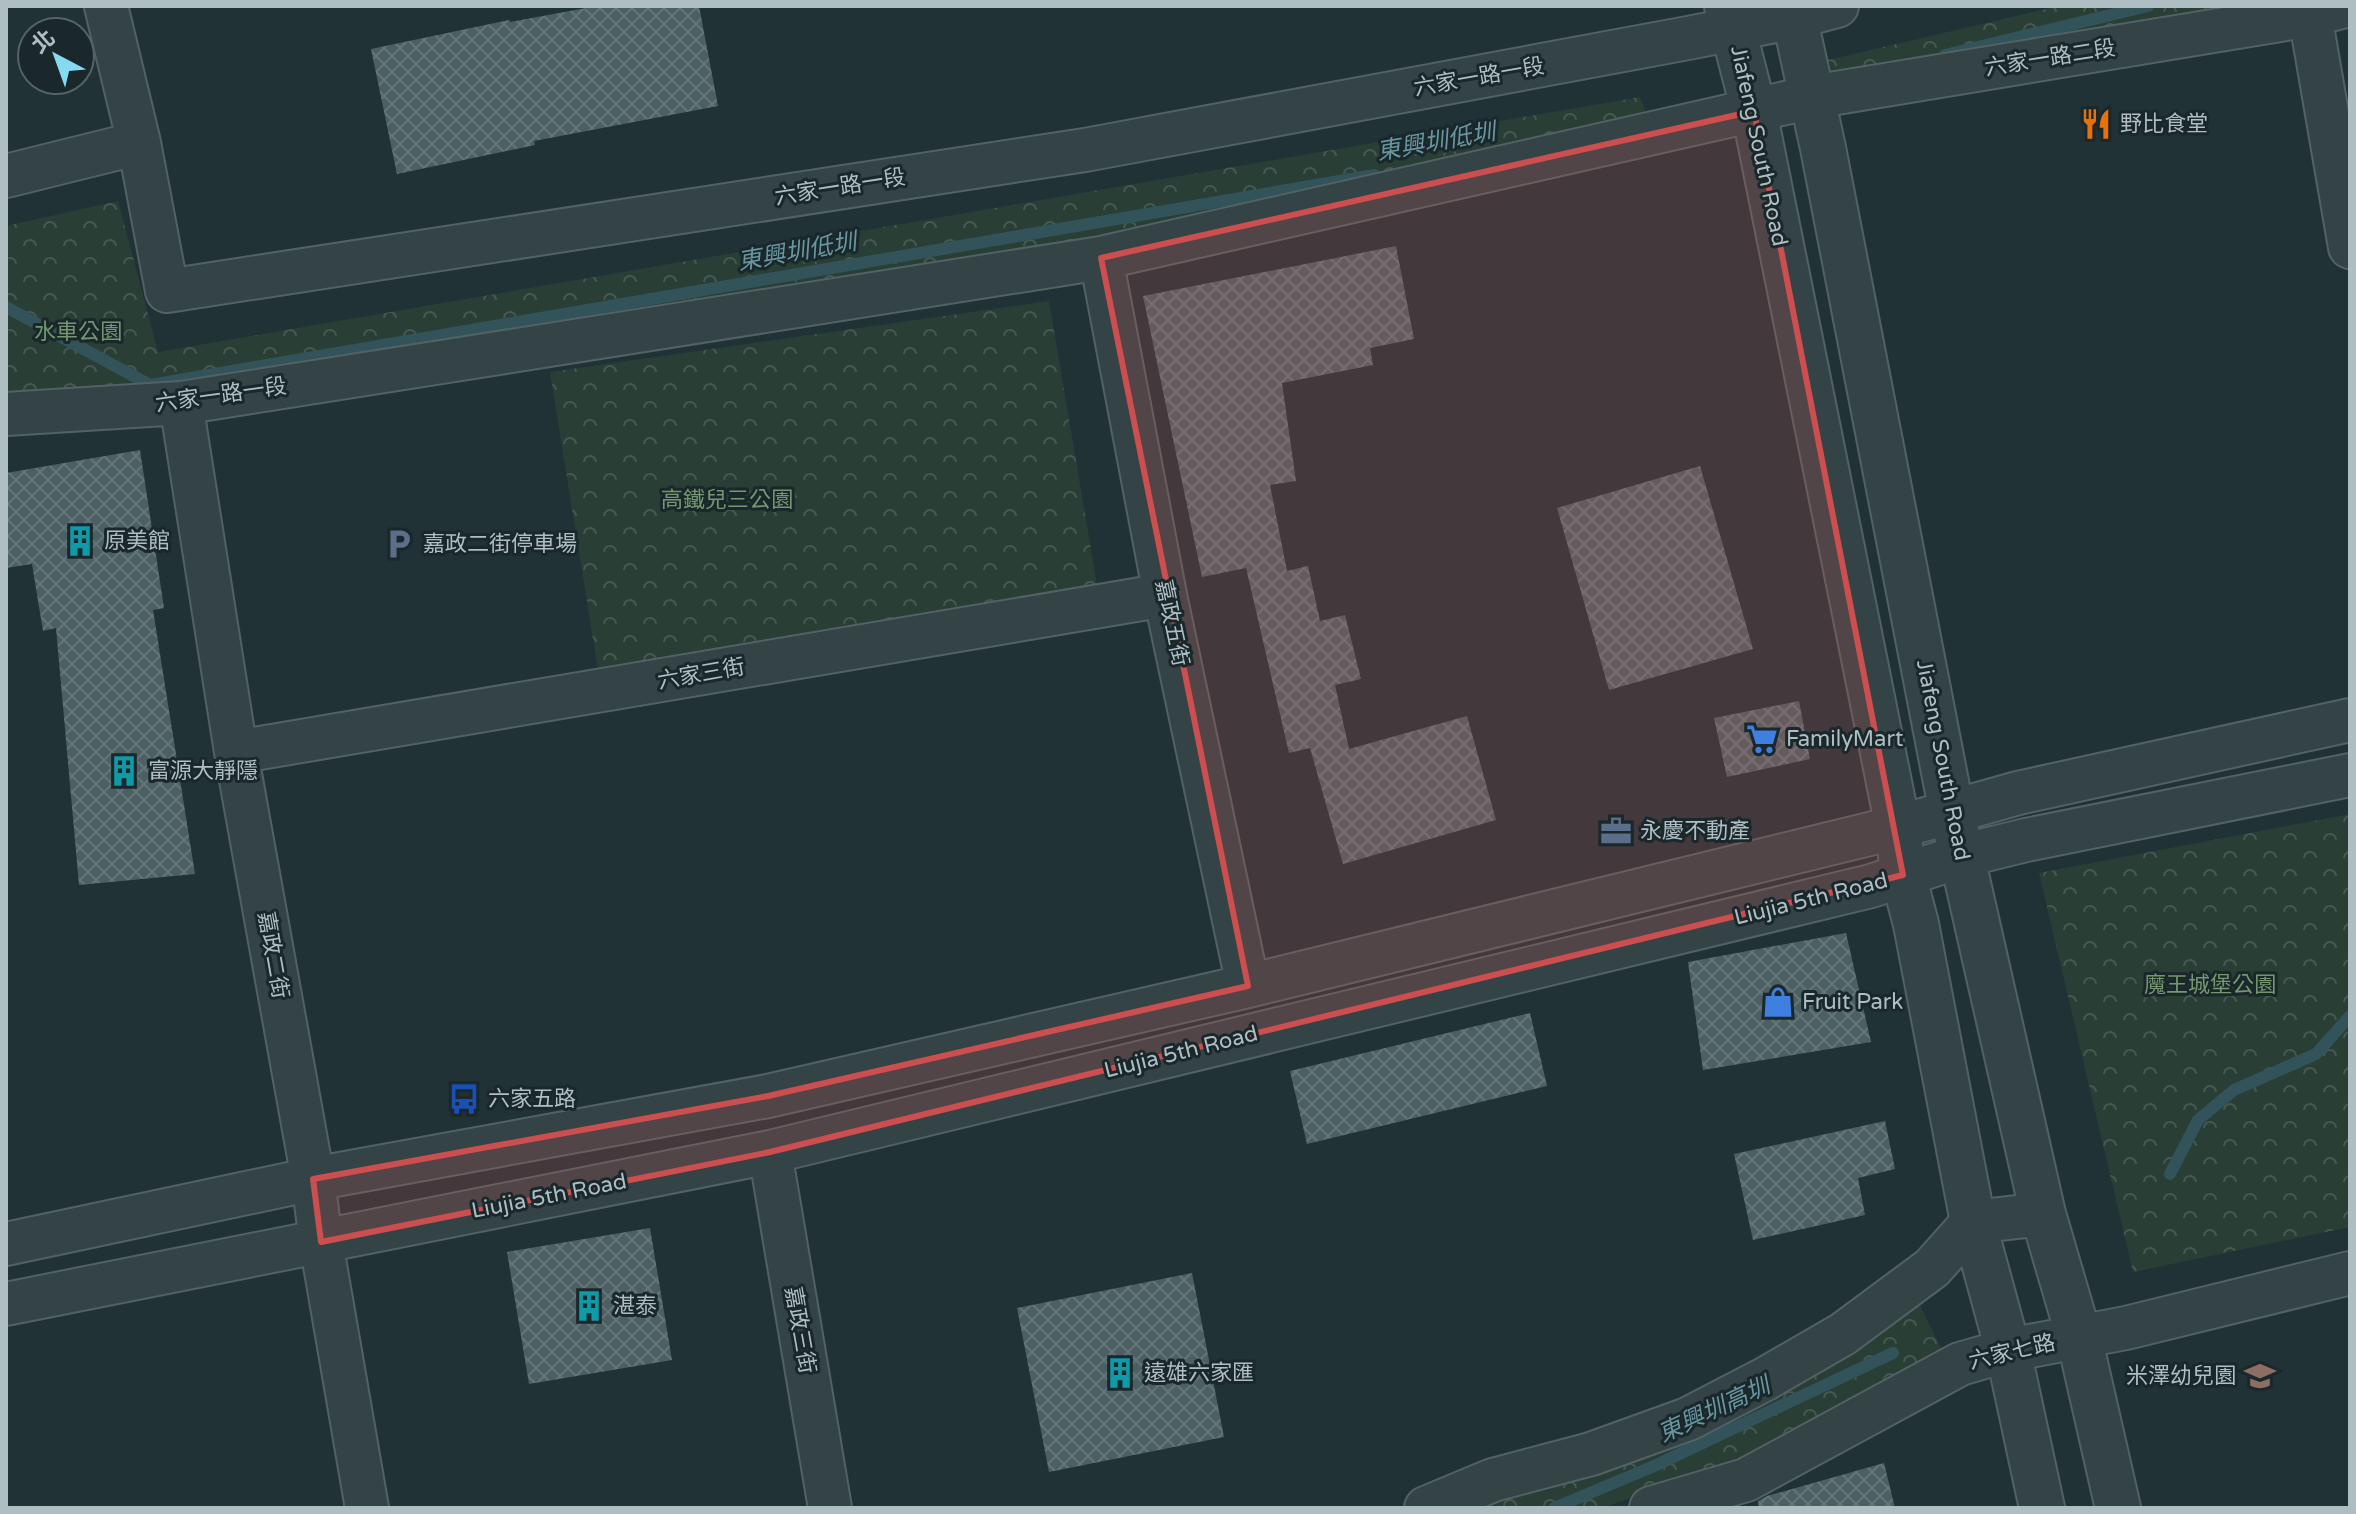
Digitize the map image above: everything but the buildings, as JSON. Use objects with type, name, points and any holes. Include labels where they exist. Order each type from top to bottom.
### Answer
[{"type":"street","points":[[6,176],[139,143],[106,6]]},
{"type":"street","points":[[1794,12],[1837,6]]},
{"type":"street","points":[[2328,11],[2350,247]]},
{"type":"street","name":"六家一路二段","points":[[1754,111],[1812,97],[2328,11]]},
{"type":"street","name":"六家一路一段","points":[[139,143],[167,291],[1085,150],[1730,17],[1794,12]]},
{"type":"street","name":"Jiafeng South Road","points":[[1794,12],[1961,856],[2043,1214],[2079,1337],[2118,1508]]},
{"type":"street","name":"Jiafeng South Road","points":[[1730,17],[1754,111],[1898,827],[1903,875],[1919,939],[1973,1222],[2008,1350],[2042,1508]]},
{"type":"street","name":"六家一路一段","points":[[6,414],[181,403],[1101,258],[1754,111]]},
{"type":"street","name":"嘉政五街","points":[[1101,258],[1165,595],[1248,986]]},
{"type":"street","name":"嘉政二街","points":[[181,403],[236,752],[313,1179],[367,1508]]},
{"type":"street","name":"六家三街","points":[[236,752],[1165,595]]},
{"type":"street","points":[[6,1244],[313,1179],[768,1096],[1248,986],[1898,827],[2018,793],[2350,720]]},
{"type":"street","name":"Liujia 5th Road","points":[[6,1304],[770,1152],[1871,886],[1961,856],[2026,840],[2350,775]]},
{"type":"street","name":"嘉政三街","points":[[770,1152],[830,1508]]},
{"type":"street","points":[[1426,1508],[1493,1480],[1591,1454],[1688,1419],[1843,1334],[1932,1268],[1973,1222],[2043,1214]]},
{"type":"street","name":"六家七路","points":[[1651,1508],[1746,1480],[1960,1364],[2008,1350],[2079,1337],[2350,1273]]},
{"type":"highlighted area","points":[[1754,111],[1903,875],[770,1152],[321,1242],[313,1179],[768,1096],[1248,986],[1101,258]]},
{"type":"green space","points":[[2059,6],[2293,6],[1831,104],[1820,62]]},
{"type":"green space","name":"水車公園","points":[[1640,97],[1657,144],[170,401],[6,415],[6,226],[118,201],[158,352]]},
{"type":"green space","name":"高鐵兒三公園","points":[[1049,301],[1097,585],[599,676],[550,372]]},
{"type":"green space","name":"魔王城堡公園","points":[[2350,814],[2350,1227],[2133,1272],[2039,873]]},
{"type":"green space","points":[[1919,1304],[1944,1354],[1739,1462],[1601,1508],[1477,1508],[1721,1418]]},
{"type":"waterway","name":"東興圳低圳","points":[[1945,55],[2148,6]]},
{"type":"waterway","name":"東興圳低圳","points":[[6,307],[150,385],[1374,175]]},
{"type":"waterway","name":"東興圳高圳","points":[[2170,1174],[2198,1120],[2234,1090],[2316,1054],[2350,1016]]},
{"type":"waterway","name":"東興圳高圳","points":[[1554,1508],[1652,1467],[1893,1353]]},
{"type":"place","name":"野比食堂","points":[[2096,124]]},
{"type":"place","name":"原美館","points":[[80,541]]},
{"type":"place","name":"嘉政二街停車場","points":[[399,544]]},
{"type":"place","name":"FamilyMart","points":[[1762,739]]},
{"type":"place","name":"富源大靜隱","points":[[124,771]]},
{"type":"place","name":"永慶不動產","points":[[1616,831]]},
{"type":"place","name":"Fruit Park","points":[[1778,1002]]},
{"type":"place","name":"六家五路","points":[[464,1099]]},
{"type":"place","name":"湛泰","points":[[589,1306]]},
{"type":"place","name":"遠雄六家匯","points":[[1120,1373]]},
{"type":"place","name":"米澤幼兒園","points":[[2260,1376]]}]
